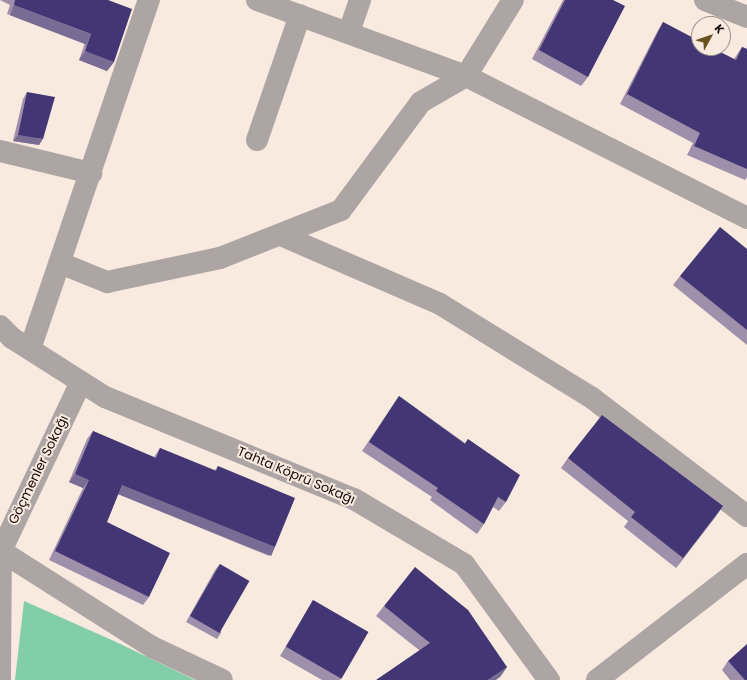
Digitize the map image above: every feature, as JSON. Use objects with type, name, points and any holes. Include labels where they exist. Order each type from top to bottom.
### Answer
[{"type":"street","points":[[30,349],[149,0]]},
{"type":"street","points":[[257,0],[349,32],[466,76],[747,218]]},
{"type":"street","points":[[349,32],[360,0]]},
{"type":"street","points":[[60,263],[107,282],[220,258],[283,236],[341,210],[421,102],[466,76],[513,0]]},
{"type":"street","points":[[705,0],[747,17]]},
{"type":"street","points":[[257,140],[300,15]]},
{"type":"street","points":[[0,151],[91,173]]},
{"type":"street","points":[[283,236],[440,304],[592,398],[747,516]]},
{"type":"street","name":"Tahta Köprü Sokağı","points":[[0,326],[30,349],[105,397],[354,499],[464,564],[549,680]]},
{"type":"street","name":"Göçmenler Sokağı","points":[[0,680],[2,545],[81,382]]},
{"type":"street","points":[[2,545],[152,647],[222,680]]},
{"type":"street","points":[[597,680],[747,564]]},
{"type":"green space","points":[[24,601],[114,641],[195,680],[15,680]]},
{"type":"building","points":[[15,0],[108,0],[132,9],[114,62],[85,51],[91,34],[14,5]]},
{"type":"building","points":[[565,0],[613,0],[625,6],[588,77],[539,50]]},
{"type":"building","points":[[663,22],[691,37],[691,56],[728,56],[736,60],[742,47],[747,49],[747,169],[694,146],[700,133],[627,94]]},
{"type":"building","points":[[27,92],[55,97],[43,139],[18,135]]},
{"type":"building","points":[[720,227],[747,249],[747,330],[680,276]]},
{"type":"building","points":[[399,396],[465,444],[468,439],[520,475],[506,502],[498,497],[484,524],[436,491],[438,488],[369,442]]},
{"type":"building","points":[[602,415],[723,506],[683,558],[631,517],[635,512],[568,458]]},
{"type":"building","points":[[93,431],[156,458],[160,448],[216,471],[218,466],[295,498],[275,547],[122,485],[107,522],[170,553],[149,597],[55,551],[89,480],[75,474]]},
{"type":"building","points":[[220,564],[249,581],[219,633],[190,616]]},
{"type":"building","points":[[415,567],[468,610],[507,667],[488,680],[376,680],[430,643],[384,606]]},
{"type":"building","points":[[313,600],[368,632],[341,679],[286,647]]},
{"type":"building","points":[[747,644],[747,680],[745,680],[728,661]]}]
